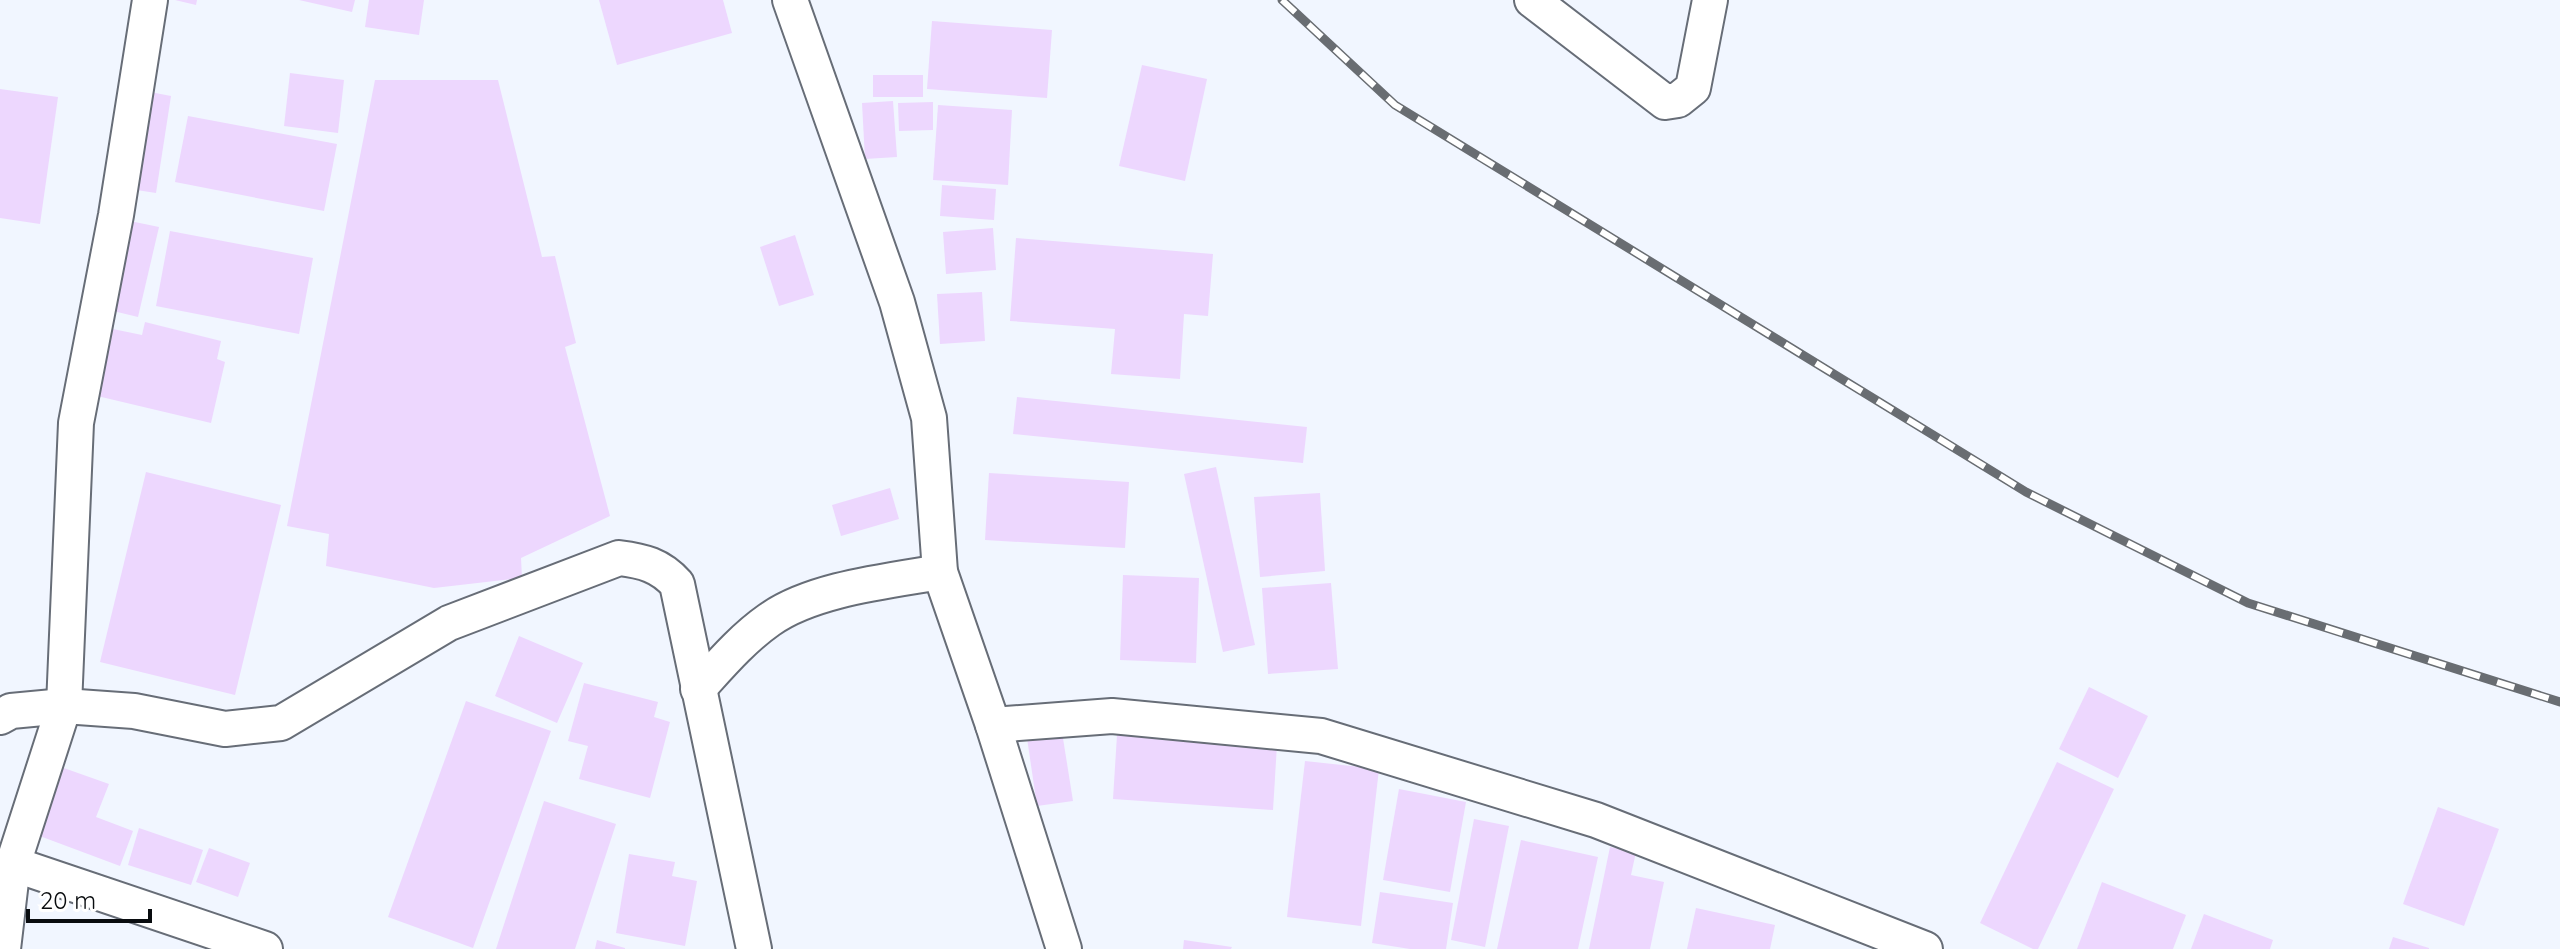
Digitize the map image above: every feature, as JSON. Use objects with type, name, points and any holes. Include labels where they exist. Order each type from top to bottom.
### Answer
[{"type":"street","points":[[3,949],[13,864],[64,706],[76,423],[116,215],[150,0]]},
{"type":"street","points":[[790,0],[897,302],[929,418],[940,572],[993,725],[1064,949]]},
{"type":"street","points":[[1532,0],[1665,102],[1678,100],[1693,88],[1710,0]]},
{"type":"street","points":[[0,717],[11,711],[64,706],[134,711],[225,729],[281,723],[449,623],[619,558],[645,561],[666,571],[677,584],[754,949]]},
{"type":"street","points":[[698,689],[738,646],[770,619],[810,598],[940,572]]},
{"type":"street","points":[[993,725],[1112,716],[1321,736],[1596,820],[1925,949]]},
{"type":"street","points":[[13,864],[265,949]]},
{"type":"building","points":[[175,0],[197,0],[196,5]]},
{"type":"building","points":[[299,0],[355,0],[352,12]]},
{"type":"building","points":[[369,0],[424,0],[419,35],[365,27]]},
{"type":"building","points":[[599,0],[723,0],[732,33],[617,65]]},
{"type":"building","points":[[932,21],[1052,30],[1047,98],[927,89]]},
{"type":"building","points":[[1142,65],[1207,79],[1185,181],[1119,166]]},
{"type":"building","points":[[290,73],[344,80],[338,133],[284,126]]},
{"type":"building","points":[[873,75],[923,75],[923,97],[873,97]]},
{"type":"building","points":[[375,80],[498,80],[542,257],[555,256],[576,343],[565,347],[610,516],[521,558],[522,578],[434,588],[326,566],[329,534],[287,526]]},
{"type":"building","points":[[0,89],[58,97],[40,224],[0,218]]},
{"type":"building","points":[[145,91],[171,96],[156,193],[130,189]]},
{"type":"building","points":[[893,101],[897,157],[865,159],[862,103]]},
{"type":"building","points":[[933,102],[933,130],[899,131],[898,103]]},
{"type":"building","points":[[938,105],[1012,110],[1008,185],[933,180]]},
{"type":"building","points":[[188,116],[337,144],[324,211],[175,182]]},
{"type":"building","points":[[942,185],[996,189],[994,220],[940,216]]},
{"type":"building","points":[[130,221],[159,227],[138,317],[109,310]]},
{"type":"building","points":[[993,228],[996,270],[946,274],[943,232]]},
{"type":"building","points":[[170,231],[313,258],[299,334],[156,306]]},
{"type":"building","points":[[795,235],[814,295],[779,306],[760,247]]},
{"type":"building","points":[[1016,238],[1213,254],[1208,316],[1184,314],[1180,379],[1111,374],[1115,329],[1010,321]]},
{"type":"building","points":[[982,292],[985,341],[940,344],[937,294]]},
{"type":"building","points":[[145,322],[221,341],[217,359],[225,362],[211,423],[93,395],[108,328],[142,335]]},
{"type":"building","points":[[1017,397],[1307,427],[1303,463],[1013,434]]},
{"type":"building","points":[[1216,467],[1255,645],[1223,652],[1184,474]]},
{"type":"building","points":[[146,472],[281,505],[235,695],[100,662]]},
{"type":"building","points":[[989,473],[1129,482],[1125,548],[985,540]]},
{"type":"building","points":[[890,488],[899,519],[841,536],[832,505]]},
{"type":"building","points":[[1320,493],[1325,571],[1260,577],[1254,497]]},
{"type":"building","points":[[1123,575],[1199,578],[1196,663],[1120,660]]},
{"type":"building","points":[[1331,583],[1338,669],[1268,674],[1262,588]]},
{"type":"building","points":[[519,636],[583,663],[557,723],[495,696]]},
{"type":"building","points":[[584,683],[658,702],[654,717],[670,722],[650,798],[579,779],[588,746],[568,741]]},
{"type":"building","points":[[2089,687],[2148,716],[2118,778],[2059,749]]},
{"type":"building","points":[[466,701],[551,731],[473,948],[388,917]]},
{"type":"building","points":[[1062,732],[1073,801],[1037,806],[1027,738]]},
{"type":"building","points":[[1117,735],[1277,745],[1273,810],[1113,799]]},
{"type":"building","points":[[1305,761],[1379,769],[1361,926],[1287,917]]},
{"type":"building","points":[[2057,762],[2114,789],[2038,949],[2033,949],[1980,923]]},
{"type":"building","points":[[61,767],[109,784],[96,817],[133,831],[120,866],[37,835]]},
{"type":"building","points":[[1399,789],[1466,802],[1450,892],[1383,880]]},
{"type":"building","points":[[544,801],[616,824],[575,949],[496,949]]},
{"type":"building","points":[[2438,807],[2499,829],[2464,926],[2403,904]]},
{"type":"building","points":[[1474,819],[1509,826],[1485,947],[1451,940]]},
{"type":"building","points":[[139,828],[203,850],[191,885],[128,865]]},
{"type":"building","points":[[1521,840],[1598,857],[1578,949],[1497,949]]},
{"type":"building","points":[[1610,847],[1636,852],[1631,875],[1664,882],[1650,949],[1589,949]]},
{"type":"building","points":[[209,848],[250,863],[238,897],[196,882]]},
{"type":"building","points":[[629,854],[675,862],[672,876],[697,881],[685,946],[616,933]]},
{"type":"building","points":[[2102,882],[2186,915],[2173,949],[2077,949]]},
{"type":"building","points":[[1380,892],[1453,903],[1446,949],[1410,949],[1372,943]]},
{"type":"building","points":[[1696,908],[1775,925],[1770,949],[1687,949]]},
{"type":"building","points":[[2204,914],[2273,940],[2270,949],[2191,949]]},
{"type":"building","points":[[2393,937],[2429,948],[2429,949],[2389,949]]},
{"type":"building","points":[[597,940],[625,948],[625,949],[595,949]]},
{"type":"building","points":[[1184,940],[1232,947],[1183,949]]},
{"type":"railway","points":[[1282,0],[1395,105],[2026,492],[2248,603],[2560,702]]}]
